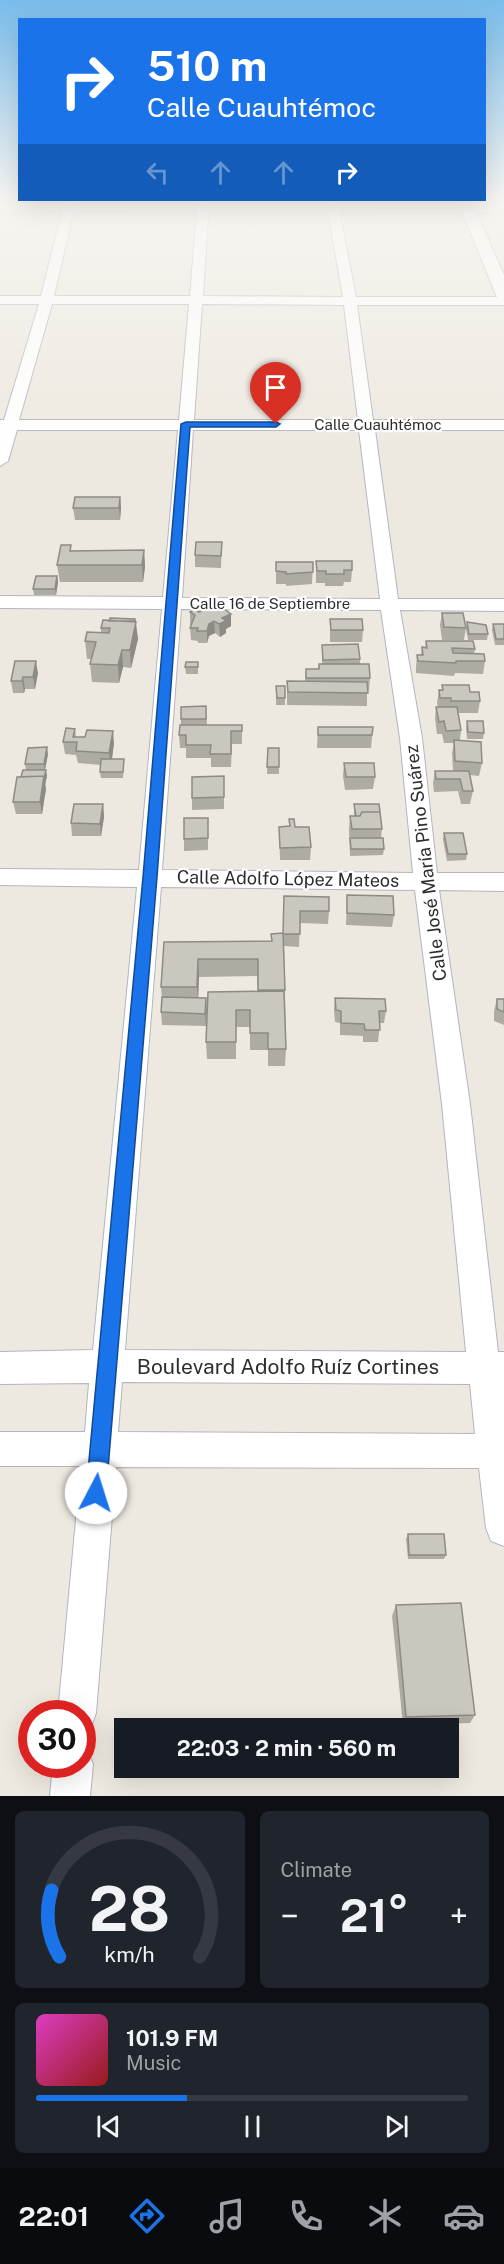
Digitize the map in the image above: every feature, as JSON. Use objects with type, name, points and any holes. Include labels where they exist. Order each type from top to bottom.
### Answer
[{"type":"street","points":[[0,461],[5,425],[51,283]]},
{"type":"street","points":[[78,1700],[150,877],[197,283]]},
{"type":"street","name":"Calle José María Pino Suárez","points":[[347,283],[390,605],[411,738],[426,881],[494,1368],[504,1528]]},
{"type":"street","points":[[0,300],[504,301]]},
{"type":"street","name":"Calle Cuauhtémoc","points":[[5,425],[504,425]]},
{"type":"street","name":"Calle 16 de Septiembre","points":[[0,602],[504,605]]},
{"type":"street","name":"Calle Adolfo López Mateos","points":[[0,877],[504,882]]},
{"type":"street","name":"Boulevard Adolfo Ruíz Cortines","points":[[0,1368],[106,1366],[494,1368]]},
{"type":"street","points":[[0,1449],[500,1451]]},
{"type":"street","points":[[70,1796],[72,1778]]},
{"type":"building","points":[[75,497],[120,497],[119,508],[73,508]]},
{"type":"building","points":[[196,542],[222,542],[221,556],[195,555]]},
{"type":"building","points":[[61,545],[71,545],[70,551],[144,550],[142,565],[57,565]]},
{"type":"building","points":[[316,561],[352,561],[352,570],[344,570],[344,574],[326,574],[326,571],[317,571]]},
{"type":"building","points":[[276,562],[313,562],[313,572],[286,574],[286,572],[276,571]]},
{"type":"building","points":[[36,576],[57,576],[55,589],[33,589]]},
{"type":"building","points":[[220,606],[231,614],[222,618],[226,621],[219,624],[214,621],[209,624],[207,631],[190,628],[195,615],[190,612],[195,609],[199,612],[208,607],[212,610]]},
{"type":"building","points":[[442,613],[463,613],[466,628],[444,627]]},
{"type":"building","points":[[110,618],[135,619],[135,621],[109,621]]},
{"type":"building","points":[[330,619],[362,619],[363,630],[331,630]]},
{"type":"building","points":[[103,620],[136,622],[130,650],[122,650],[118,665],[90,664],[96,642],[85,641],[87,632],[109,633],[110,628],[101,628]]},
{"type":"building","points":[[467,622],[486,625],[488,634],[469,634]]},
{"type":"building","points":[[493,624],[504,624],[504,639],[496,639]]},
{"type":"building","points":[[426,641],[473,641],[475,649],[452,648],[453,653],[484,654],[485,661],[456,661],[456,663],[418,661],[417,655],[423,655],[422,647],[427,648]]},
{"type":"building","points":[[358,644],[360,659],[323,660],[322,645]]},
{"type":"building","points":[[15,661],[36,661],[33,677],[23,677],[22,681],[11,681]]},
{"type":"building","points":[[186,662],[198,662],[198,667],[185,667]]},
{"type":"building","points":[[319,664],[369,664],[370,678],[306,678],[306,669],[319,669]]},
{"type":"building","points":[[287,681],[367,682],[368,693],[288,692]]},
{"type":"building","points":[[442,685],[469,685],[470,692],[479,692],[480,701],[451,701],[451,698],[440,698],[439,690],[443,690]]},
{"type":"building","points":[[276,686],[285,686],[285,698],[277,698]]},
{"type":"building","points":[[206,706],[206,719],[181,719],[181,707]]},
{"type":"building","points":[[436,707],[457,707],[461,730],[446,731],[444,721],[439,722]]},
{"type":"building","points":[[467,721],[483,721],[484,733],[468,732]]},
{"type":"building","points":[[180,725],[242,725],[242,731],[231,731],[231,754],[210,754],[211,745],[186,745],[186,735],[179,735]]},
{"type":"building","points":[[318,727],[373,727],[372,735],[318,735]]},
{"type":"building","points":[[66,728],[75,729],[73,737],[85,737],[87,730],[113,731],[109,753],[76,751],[77,742],[63,742]]},
{"type":"building","points":[[454,740],[481,742],[482,763],[455,761]]},
{"type":"building","points":[[47,747],[44,764],[25,764],[28,748]]},
{"type":"building","points":[[268,748],[279,748],[279,767],[267,767]]},
{"type":"building","points":[[101,759],[124,759],[123,772],[100,772]]},
{"type":"building","points":[[344,763],[374,763],[375,777],[346,777]]},
{"type":"building","points":[[23,770],[46,770],[44,778],[44,776],[21,777]]},
{"type":"building","points":[[435,771],[469,771],[473,791],[463,791],[460,779],[436,779]]},
{"type":"building","points":[[44,776],[40,802],[13,802],[17,777]]},
{"type":"building","points":[[224,776],[224,797],[192,798],[192,777]]},
{"type":"building","points":[[74,804],[103,804],[100,824],[71,823]]},
{"type":"building","points":[[354,804],[379,804],[380,812],[362,812],[360,816],[356,816]]},
{"type":"building","points":[[362,812],[380,812],[382,829],[352,829],[350,816],[360,816]]},
{"type":"building","points":[[184,818],[208,818],[208,838],[184,839]]},
{"type":"building","points":[[289,819],[294,819],[295,827],[309,827],[311,847],[280,848],[279,827],[290,826]]},
{"type":"building","points":[[444,833],[463,833],[467,854],[448,854]]},
{"type":"building","points":[[350,838],[383,838],[384,849],[351,849]]},
{"type":"building","points":[[347,895],[393,896],[394,915],[347,913]]},
{"type":"building","points":[[284,896],[329,897],[329,911],[300,911],[300,934],[283,934]]},
{"type":"building","points":[[283,933],[285,990],[258,990],[258,959],[198,959],[197,987],[161,987],[164,942],[272,941],[271,934]]},
{"type":"building","points":[[284,991],[286,1049],[268,1049],[268,1033],[250,1033],[250,1010],[236,1010],[236,1042],[206,1042],[208,992]]},
{"type":"building","points":[[162,997],[206,998],[205,1014],[161,1012]]},
{"type":"building","points":[[335,998],[385,999],[386,1011],[379,1011],[380,1030],[365,1030],[364,1024],[341,1023],[341,1011],[336,1010]]},
{"type":"building","points":[[497,999],[504,999],[504,1012],[497,1009]]},
{"type":"building","points":[[408,1534],[444,1534],[446,1555],[409,1555]]},
{"type":"building","points":[[461,1603],[475,1715],[406,1717],[396,1605]]},
{"type":"route","points":[[96,1493],[150,877],[186,424],[276,424]]}]
